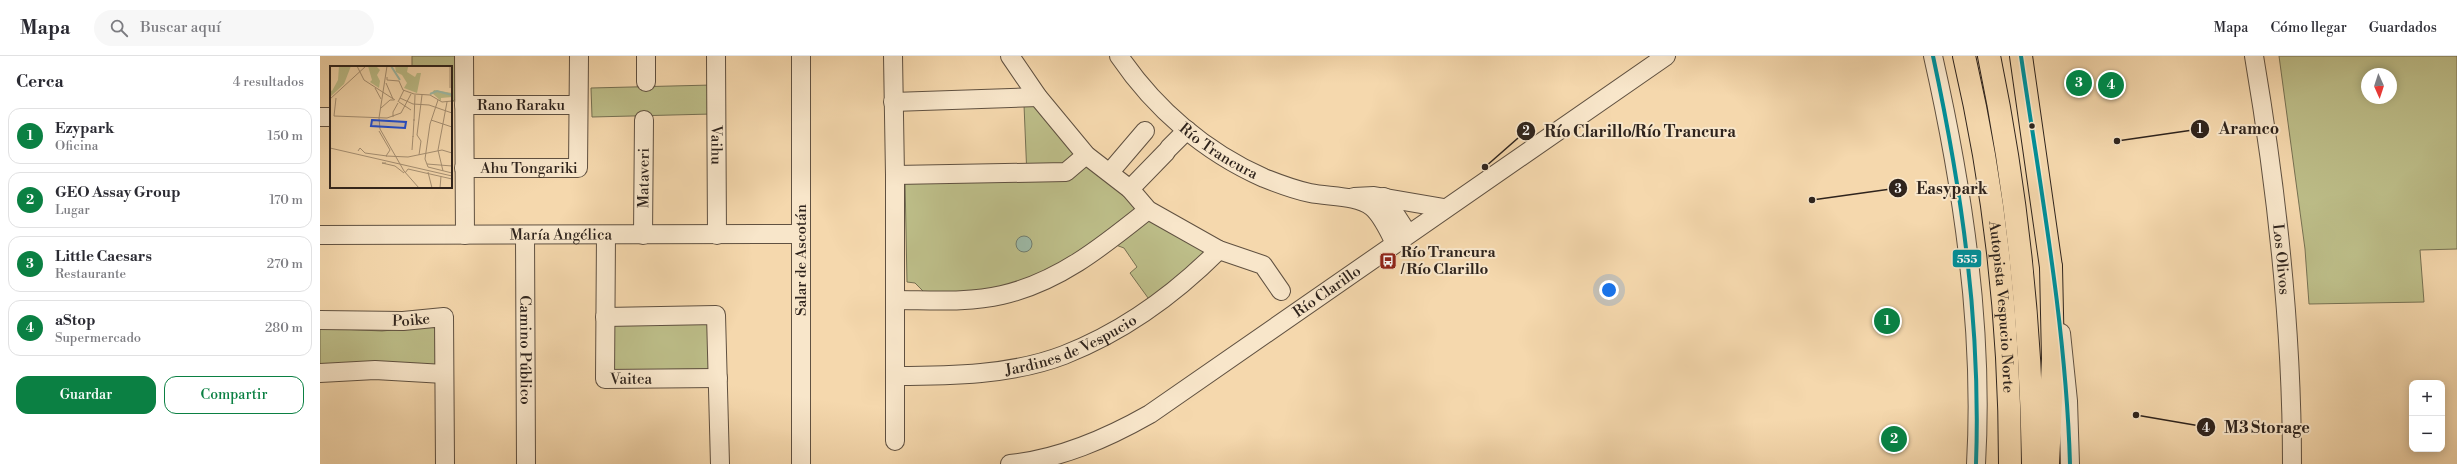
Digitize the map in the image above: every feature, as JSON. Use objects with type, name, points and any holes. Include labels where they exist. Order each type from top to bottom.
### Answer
[{"type":"main road","name":"Autopista Vespucio Norte","points":[[1964,56],[1985,161],[1998,261],[2006,348],[2010,464]]},
{"type":"main road","name":"Autopista Vespucio Norte","points":[[1989,56],[2006,141],[2022,264],[2030,360],[2033,464]]},
{"type":"main road","points":[[2021,56],[2051,267],[2053,359],[2048,464]]},
{"type":"street","points":[[464,56],[460,113],[464,168],[465,235]]},
{"type":"street","name":"Ahu Tongariki","points":[[464,168],[578,168],[579,56]]},
{"type":"street","points":[[646,56],[646,82]]},
{"type":"street","name":"Vaihu","points":[[716,56],[717,235]]},
{"type":"street","name":"Salar de Ascotán","points":[[801,56],[801,464]]},
{"type":"street","points":[[892,56],[895,175],[895,441]]},
{"type":"street","points":[[1010,56],[1038,97],[1086,155],[1130,188],[1148,210],[1220,250],[1263,264],[1281,291]]},
{"type":"street","name":"Río Trancura","points":[[1119,56],[1142,88],[1164,111],[1220,154],[1265,178],[1310,193],[1347,198],[1372,207],[1402,238]]},
{"type":"street","name":"Río Clarillo","points":[[1010,464],[1043,462],[1098,440],[1150,414],[1444,208],[1666,56]]},
{"type":"street","points":[[1933,56],[1952,149],[1972,306],[1978,391],[1976,464]]},
{"type":"street","name":"Los Olivos","points":[[2254,56],[2280,237],[2290,374],[2292,464]]},
{"type":"street","points":[[893,102],[1038,97]]},
{"type":"street","name":"Rano Raraku","points":[[460,113],[578,106]]},
{"type":"street","points":[[1110,172],[1164,111]]},
{"type":"street","name":"Mataveri","points":[[643,235],[644,120]]},
{"type":"street","points":[[1130,188],[1187,130]]},
{"type":"street","points":[[895,175],[1066,172],[1086,155]]},
{"type":"street","name":"Río Trancura","points":[[1347,198],[1367,195],[1444,208]]},
{"type":"street","points":[[1384,197],[1402,238]]},
{"type":"street","points":[[895,300],[959,300],[1001,296],[1043,282],[1091,255],[1148,210]]},
{"type":"street","name":"María Angélica","points":[[320,235],[801,234]]},
{"type":"street","name":"Camino Público","points":[[525,235],[526,464]]},
{"type":"street","name":"Vaitea","points":[[606,235],[606,379],[718,378]]},
{"type":"street","name":"Jardines de Vespucio","points":[[896,376],[934,376],[980,372],[1019,367],[1064,355],[1114,332],[1186,283],[1220,250]]},
{"type":"street","points":[[2051,267],[2065,365],[2070,464]]},
{"type":"street","points":[[606,317],[716,315],[720,464]]},
{"type":"street","name":"Poike","points":[[320,320],[403,321],[444,318],[445,464]]},
{"type":"street","points":[[320,373],[375,370],[444,374]]},
{"type":"green space","points":[[412,56],[455,56],[455,99],[452,103],[452,66],[412,66]]},
{"type":"green space","points":[[2279,56],[2457,56],[2457,249],[2420,250],[2424,302],[2309,304],[2305,249]]},
{"type":"green space","points":[[712,85],[712,114],[592,117],[591,88]]},
{"type":"green space","points":[[1024,105],[1045,105],[1204,251],[1205,262],[1151,302],[1130,273],[1137,267],[1124,248],[1105,241],[1005,290],[925,293],[915,283],[907,282],[905,179],[1027,177]]},
{"type":"green space","points":[[610,321],[713,323],[713,369],[615,370],[611,367]]},
{"type":"green space","points":[[432,326],[437,330],[438,363],[432,367],[320,365],[320,328],[382,331]]},
{"type":"shaded area","points":[[1021,236],[1027,236],[1032,241],[1030,250],[1027,252],[1021,252],[1016,247],[1016,241]]},
{"type":"transit line","name":"555","points":[[1933,56],[1953,157],[1967,258],[1975,361],[1977,412],[1976,464]]},
{"type":"transit line","name":"555","points":[[2021,56],[2052,260],[2068,413],[2070,464]]},
{"type":"place","name":"Little Caesars","points":[[2079,83]]},
{"type":"place","name":"aStop","points":[[2111,85]]},
{"type":"place","name":"Aramco","points":[[2117,141]]},
{"type":"place","name":"Río Clarillo/Río Trancura","points":[[1485,167]]},
{"type":"place","name":"Easypark","points":[[1812,200]]},
{"type":"place","name":"Río Trancura / Río Clarillo","points":[[1388,261]]},
{"type":"place","name":"Ezypark","points":[[1887,321]]},
{"type":"place","name":"M3 Storage","points":[[2136,415]]},
{"type":"place","name":"GEO Assay Group","points":[[1894,439]]}]
